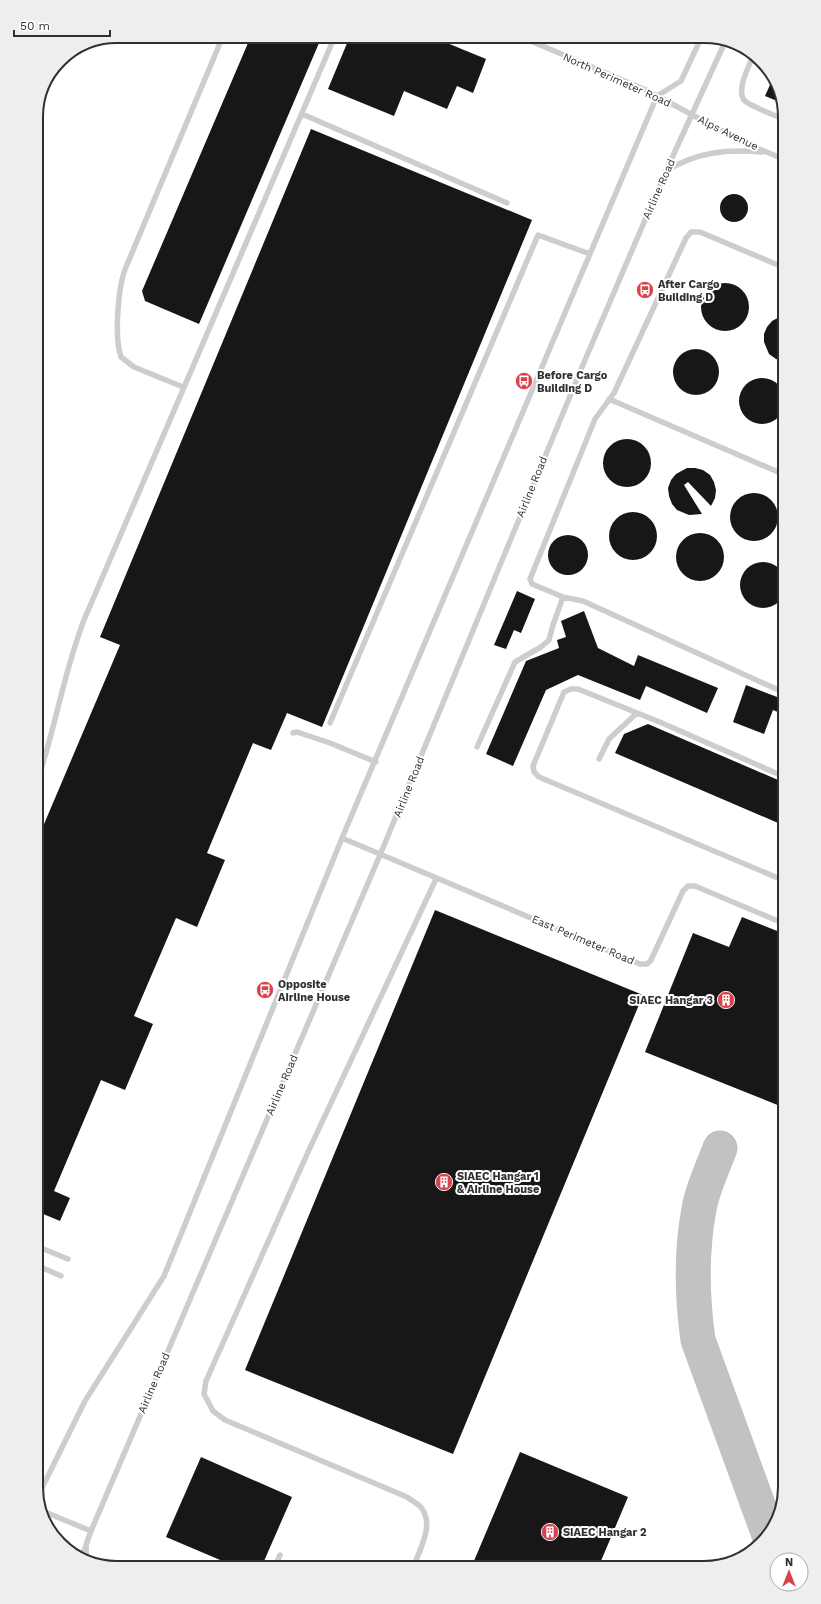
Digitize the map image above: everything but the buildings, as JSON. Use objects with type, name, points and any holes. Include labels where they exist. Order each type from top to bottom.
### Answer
[{"type":"lane","points":[[183,387],[134,367],[121,357],[117,340],[121,286],[124,271],[220,43]]},
{"type":"lane","points":[[43,762],[75,643],[183,387],[332,43]]},
{"type":"lane","name":"North Perimeter Road","points":[[535,43],[657,96],[692,116]]},
{"type":"lane","points":[[43,1486],[85,1401],[164,1276],[342,838],[376,762],[657,96],[681,81],[699,43]]},
{"type":"lane","name":"Airline Road","points":[[83,1552],[380,855],[585,360],[666,171],[723,45]]},
{"type":"lane","points":[[752,60],[742,85],[742,94],[745,101],[778,117]]},
{"type":"lane","points":[[302,114],[507,203]]},
{"type":"lane","name":"Alps Avenue","points":[[692,116],[741,141],[778,157]]},
{"type":"lane","points":[[666,171],[687,159],[704,154],[733,151],[766,152]]},
{"type":"lane","points":[[778,265],[700,232],[691,232],[686,238],[614,393],[595,419],[530,579],[532,584],[563,597],[583,601],[778,690]]},
{"type":"lane","points":[[330,722],[538,235],[590,254]]},
{"type":"lane","points":[[609,399],[778,472]]},
{"type":"lane","points":[[477,747],[515,662],[541,647],[549,640],[563,597]]},
{"type":"lane","points":[[778,774],[637,713],[578,690],[564,692],[533,766],[534,772],[539,777],[778,878]]},
{"type":"lane","points":[[599,759],[609,739],[637,713]]},
{"type":"lane","points":[[293,733],[297,732],[330,743],[376,762]]},
{"type":"lane","name":"East Perimeter Road","points":[[342,838],[640,964],[646,964],[651,960],[683,891],[688,886],[695,886],[778,921]]},
{"type":"lane","points":[[415,1561],[425,1538],[427,1525],[425,1514],[420,1507],[407,1497],[225,1420],[213,1411],[204,1394],[206,1381],[304,1159],[436,879]]},
{"type":"lane","points":[[43,1249],[68,1259]]},
{"type":"lane","points":[[43,1268],[61,1276]]},
{"type":"lane","points":[[48,1513],[91,1531]]},
{"type":"lane","points":[[86,1545],[87,1554]]},
{"type":"lane","points":[[277,1561],[280,1555]]},
{"type":"taxiway","points":[[720,1148],[703,1194],[696,1225],[693,1274],[694,1307],[698,1340],[766,1527]]},
{"type":"place","name":"After Cargo Building D","points":[[645,290]]},
{"type":"place","name":"Before Cargo Building D","points":[[524,381]]},
{"type":"place","name":"Opposite Airline House","points":[[265,990]]},
{"type":"place","name":"SIAEC Hangar 3","points":[[726,1000]]},
{"type":"place","name":"SIAEC Hangar 1 & Airline House","points":[[444,1182]]},
{"type":"place","name":"SIAEC Hangar 2","points":[[550,1532]]}]
